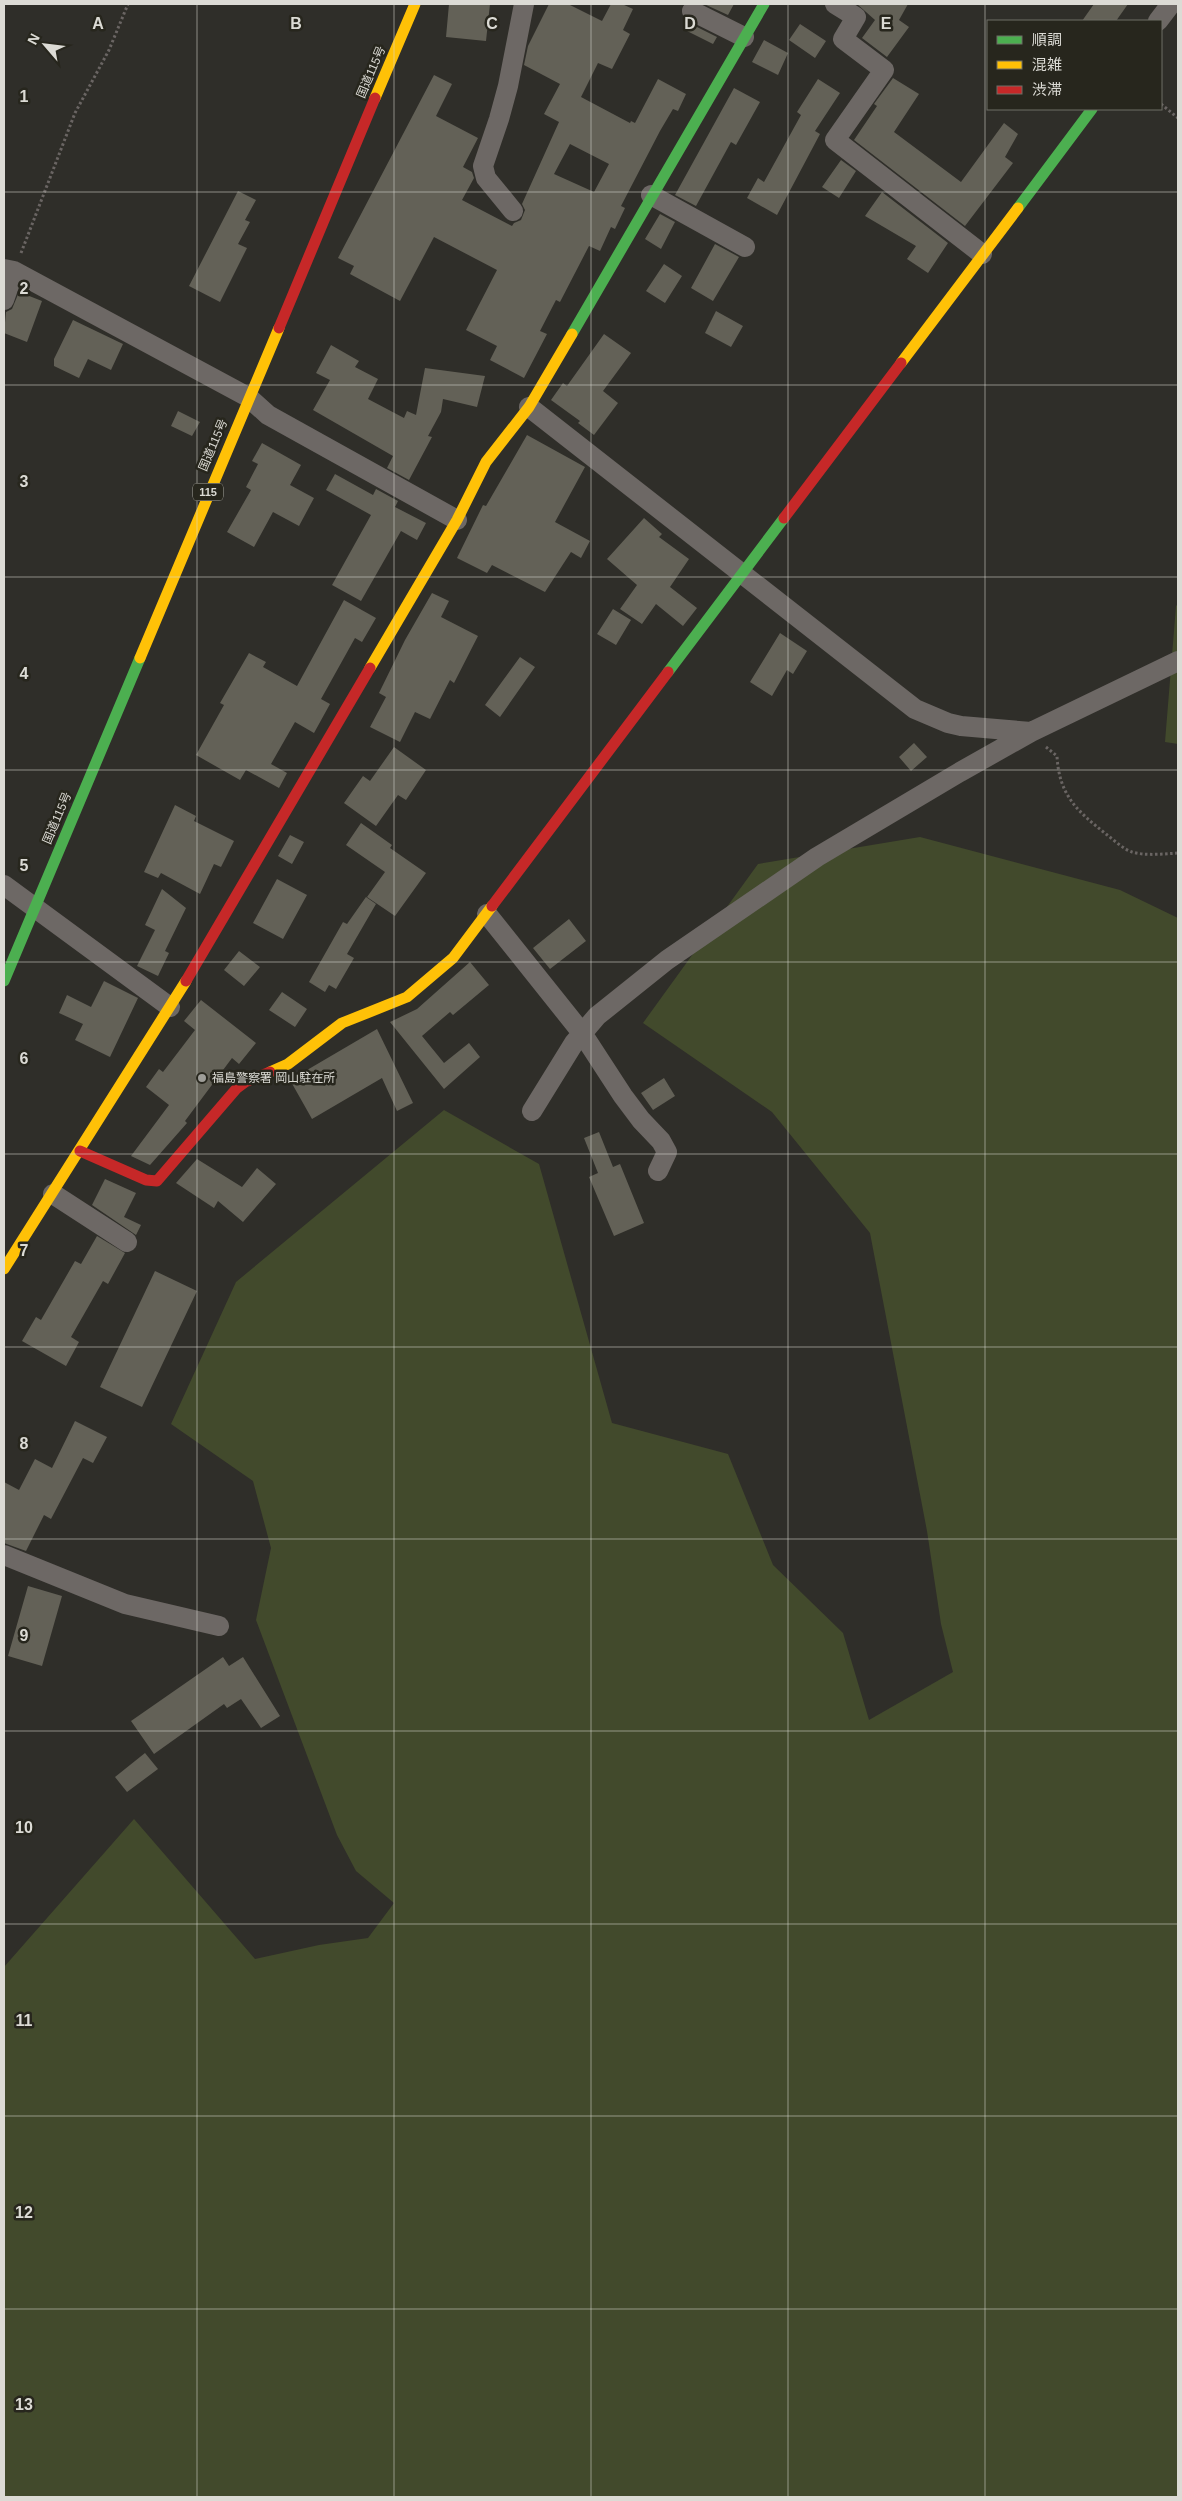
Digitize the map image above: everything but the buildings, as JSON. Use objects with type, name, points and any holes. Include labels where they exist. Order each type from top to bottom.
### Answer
[{"type":"main road","name":"国道115号","points":[[4,981],[248,397],[416,4]]},
{"type":"main road","points":[[4,1269],[170,1007],[457,520],[486,462],[529,408],[651,195],[764,4]]},
{"type":"main road","points":[[80,1151],[146,1180],[157,1181],[236,1088],[245,1082],[288,1064],[342,1023],[408,998],[453,958],[743,576],[843,438],[1091,110]]},
{"type":"street","points":[[513,212],[486,178],[482,166],[506,94],[524,4]]},
{"type":"street","points":[[835,4],[856,17],[843,39],[884,70],[835,140],[982,254]]},
{"type":"street","points":[[1159,20],[1171,4]]},
{"type":"street","points":[[692,11],[744,37]]},
{"type":"street","points":[[651,195],[746,247]]},
{"type":"street","points":[[4,300],[9,270],[248,397],[268,415],[457,520]]},
{"type":"street","points":[[529,408],[915,709],[948,723],[961,726],[1031,732]]},
{"type":"street","points":[[532,1111],[582,1033],[597,1016],[667,960],[817,857],[960,772],[1031,732],[1178,661]]},
{"type":"street","points":[[4,885],[170,1007]]},
{"type":"street","points":[[487,914],[582,1033],[623,1096],[661,1142],[667,1152],[658,1171]]},
{"type":"street","points":[[53,1194],[127,1242]]},
{"type":"street","points":[[4,1555],[124,1604],[219,1626]]},
{"type":"path","points":[[9,270],[75,114],[109,50],[128,4]]},
{"type":"path","points":[[1162,105],[1178,118]]},
{"type":"path","points":[[1031,732],[1057,756],[1058,771],[1063,788],[1074,807],[1104,833],[1129,851],[1142,854],[1178,854]]},
{"type":"green space","points":[[1178,604],[1178,744],[1165,742],[1176,606]]},
{"type":"green space","points":[[920,837],[1120,890],[1178,918],[1178,2497],[4,2497],[4,1967],[134,1819],[255,1959],[319,1945],[368,1938],[394,1903],[356,1871],[337,1835],[256,1620],[271,1548],[253,1481],[171,1424],[236,1282],[444,1110],[539,1164],[612,1423],[728,1454],[773,1565],[843,1633],[869,1720],[953,1672],[941,1624],[927,1531],[870,1233],[772,1112],[643,1023],[758,864]]},
{"type":"traffic: fast","points":[[572,334],[764,4]]},
{"type":"traffic: fast","points":[[1018,208],[1091,110]]},
{"type":"traffic: fast","points":[[668,672],[784,518]]},
{"type":"traffic: fast","points":[[4,981],[140,658]]},
{"type":"traffic: slow","points":[[375,98],[415,4]]},
{"type":"traffic: slow","points":[[901,363],[1018,208]]},
{"type":"traffic: slow","points":[[140,658],[279,328]]},
{"type":"traffic: slow","points":[[370,668],[457,520],[486,462],[529,407],[572,334]]},
{"type":"traffic: slow","points":[[270,1072],[288,1064],[342,1023],[407,997],[453,958],[492,906]]},
{"type":"traffic: slow","points":[[4,1269],[186,981]]},
{"type":"traffic: jam","points":[[279,328],[375,98]]},
{"type":"traffic: jam","points":[[784,518],[901,363]]},
{"type":"traffic: jam","points":[[186,981],[370,668]]},
{"type":"traffic: jam","points":[[492,906],[668,672]]},
{"type":"traffic: jam","points":[[80,1151],[146,1180],[157,1181],[237,1088],[245,1082],[270,1072]]},
{"type":"place","name":"福島警察署 岡山駐在所","points":[[202,1078]]}]
